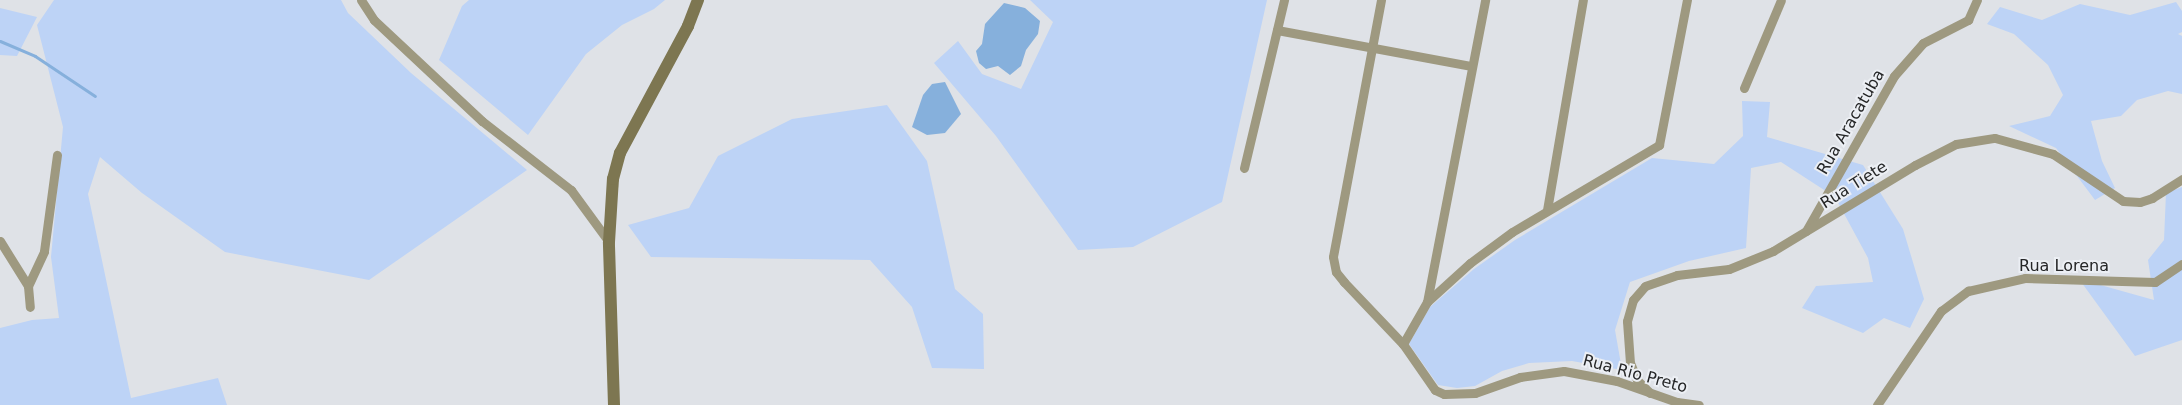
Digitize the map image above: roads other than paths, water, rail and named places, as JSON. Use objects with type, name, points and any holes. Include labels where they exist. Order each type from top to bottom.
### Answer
[{"type":"main road","points":[[614,405],[609,242],[613,179],[620,153],[688,26],[698,0]]},
{"type":"street","points":[[361,0],[374,20],[482,122],[571,190],[609,242]]},
{"type":"street","points":[[1244,168],[1284,0]]},
{"type":"street","name":"Rua Rio Preto","points":[[1381,0],[1333,257],[1336,272],[1402,344],[1435,390],[1457,396],[1520,377],[1564,371],[1617,382],[1677,402],[1699,405]]},
{"type":"street","points":[[1427,302],[1485,0]]},
{"type":"street","points":[[1547,210],[1583,0]]},
{"type":"street","points":[[1402,344],[1427,302],[1470,263],[1547,210],[1659,145],[1687,0]]},
{"type":"street","points":[[1744,88],[1781,0]]},
{"type":"street","name":"Rua Aracatuba","points":[[1806,231],[1894,76],[1923,43],[1968,20],[1977,0]]},
{"type":"street","points":[[1277,30],[1472,66]]},
{"type":"street","name":"Rua Tiete","points":[[1650,393],[1637,380],[1630,363],[1627,321],[1634,300],[1645,286],[1678,275],[1729,269],[1772,251],[1915,165],[1956,144],[1995,138],[2053,154],[2123,201],[2140,202],[2152,198],[2182,180]]},
{"type":"street","points":[[28,286],[44,251],[57,155]]},
{"type":"street","points":[[0,241],[28,286],[30,306]]},
{"type":"street","name":"Rua Lorena","points":[[1877,405],[1941,311],[1968,291],[2025,278],[2155,282],[2182,264]]},
{"type":"waterway","points":[[0,41],[35,56],[95,96]]}]
